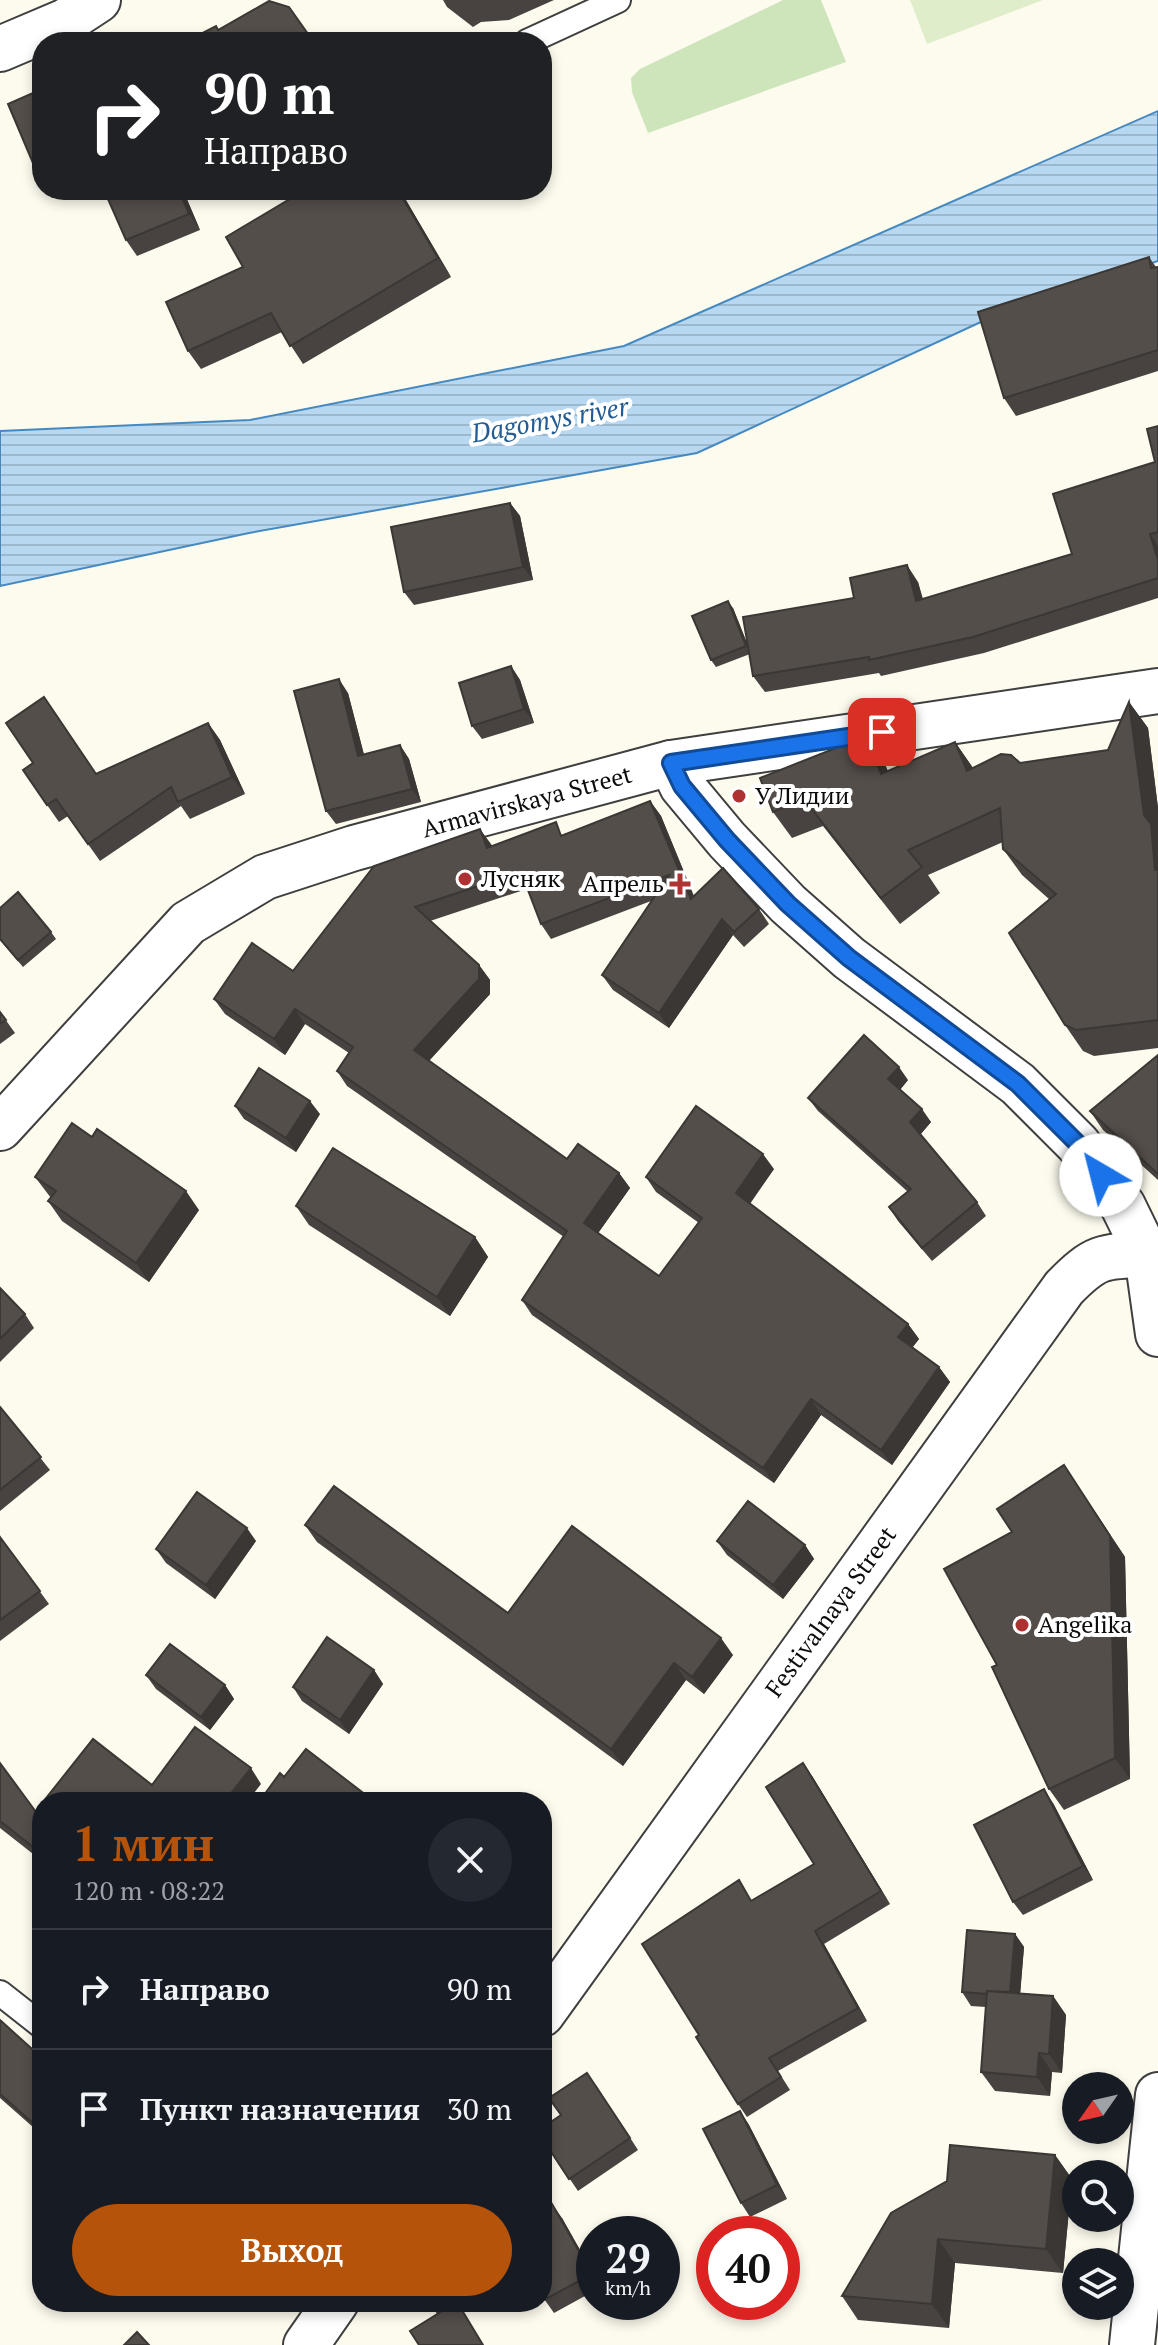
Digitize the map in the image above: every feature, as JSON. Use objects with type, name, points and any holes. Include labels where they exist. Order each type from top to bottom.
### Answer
[{"type":"street","points":[[40,32],[66,21],[98,0]]},
{"type":"street","points":[[0,49],[32,35]]},
{"type":"street","name":"Armavirskaya Street","points":[[0,1128],[188,923],[265,877],[354,848],[671,763],[1158,691]]},
{"type":"street","points":[[671,763],[691,797],[788,904],[849,958],[1018,1084],[1078,1144],[1123,1206],[1152,1276],[1158,1334]]},
{"type":"street","name":"Festivalnaya Street","points":[[552,2000],[1064,1288],[1080,1271],[1103,1256],[1152,1276]]},
{"type":"street","points":[[1132,2345],[1158,2095]]},
{"type":"street","points":[[306,2345],[329,2312]]},
{"type":"lane","points":[[549,32],[618,0]]},
{"type":"lane","points":[[0,1993],[32,2018]]},
{"type":"green space","points":[[783,0],[821,0],[846,62],[648,133],[632,92],[631,78],[640,69]]},
{"type":"green space","points":[[910,0],[1043,0],[927,44]]},
{"type":"water","name":"Dagomys river","points":[[1158,111],[1158,261],[983,321],[697,453],[249,533],[0,586],[0,431],[250,420],[624,346]]},
{"type":"building","points":[[269,1],[289,7],[307,32],[204,32],[216,26],[218,30]]},
{"type":"building","points":[[32,93],[32,161],[8,104]]},
{"type":"building","points":[[108,200],[183,200],[189,214],[126,240]]},
{"type":"building","points":[[288,200],[404,200],[438,258],[290,346],[271,313],[188,351],[166,302],[243,267],[226,237]]},
{"type":"building","points":[[1149,257],[1151,268],[1158,267],[1158,350],[1004,398],[978,312]]},
{"type":"building","points":[[1158,426],[1158,532],[1150,534],[1158,560],[1158,578],[973,637],[869,660],[869,657],[753,676],[743,617],[854,598],[850,578],[907,565],[916,601],[1072,554],[1053,494],[1155,462],[1147,429]]},
{"type":"building","points":[[510,503],[523,567],[404,592],[391,527]]},
{"type":"building","points":[[728,601],[746,646],[711,660],[692,616]]},
{"type":"building","points":[[511,666],[524,709],[472,726],[459,683]]},
{"type":"building","points":[[339,679],[358,756],[400,745],[412,789],[326,811],[294,691]]},
{"type":"building","points":[[44,697],[96,774],[208,723],[232,777],[178,802],[171,787],[88,844],[56,799],[47,805],[23,770],[33,763],[6,723]]},
{"type":"building","points":[[1129,702],[1144,815],[1151,824],[1155,870],[1158,870],[1158,1020],[1076,1030],[1065,1025],[1009,933],[1056,894],[1003,849],[1000,808],[908,850],[922,867],[881,898],[804,799],[773,812],[760,778],[866,736],[881,774],[955,742],[967,771],[1001,754],[1011,755],[1020,763],[1108,750]]},
{"type":"building","points":[[650,801],[691,899],[723,868],[759,909],[734,932],[722,919],[659,1013],[602,975],[669,875],[541,924],[521,872],[415,907],[479,965],[479,979],[414,1050],[567,1159],[578,1144],[619,1173],[584,1223],[659,1276],[702,1218],[646,1177],[696,1106],[763,1154],[736,1193],[908,1324],[898,1337],[939,1367],[881,1450],[811,1399],[763,1468],[522,1300],[567,1231],[337,1071],[353,1047],[295,1009],[274,1039],[214,999],[252,943],[293,971],[374,866],[480,829],[487,848],[556,822],[561,836]]},
{"type":"building","points":[[18,892],[51,932],[18,960],[0,939],[0,908]]},
{"type":"building","points":[[864,1035],[899,1067],[888,1079],[922,1109],[910,1122],[977,1202],[922,1248],[889,1207],[911,1189],[808,1098]]},
{"type":"building","points":[[1158,1055],[1158,1174],[1090,1111]]},
{"type":"building","points":[[259,1068],[310,1101],[286,1138],[235,1106]]},
{"type":"building","points":[[72,1123],[92,1137],[97,1129],[186,1191],[136,1263],[48,1201],[56,1191],[35,1177]]},
{"type":"building","points":[[333,1148],[475,1237],[437,1297],[296,1206]]},
{"type":"building","points":[[0,1288],[25,1314],[0,1339]]},
{"type":"building","points":[[0,1407],[41,1457],[0,1490]]},
{"type":"building","points":[[1064,1465],[1110,1536],[1115,1758],[1049,1789],[992,1667],[997,1665],[944,1569],[1012,1532],[997,1509]]},
{"type":"building","points":[[334,1486],[508,1613],[572,1526],[721,1638],[692,1677],[674,1663],[611,1749],[305,1525]]},
{"type":"building","points":[[197,1492],[247,1528],[206,1585],[156,1549]]},
{"type":"building","points":[[748,1501],[805,1545],[773,1585],[717,1541]]},
{"type":"building","points":[[0,1537],[40,1591],[0,1620]]},
{"type":"building","points":[[327,1637],[374,1670],[340,1720],[293,1687]]},
{"type":"building","points":[[170,1644],[225,1685],[201,1717],[146,1675]]},
{"type":"building","points":[[195,1727],[251,1768],[232,1792],[51,1792],[93,1739],[152,1785]]},
{"type":"building","points":[[306,1749],[362,1792],[266,1792],[280,1773],[284,1777]]},
{"type":"building","points":[[0,1763],[32,1807],[32,1846],[0,1821]]},
{"type":"building","points":[[803,1763],[881,1891],[815,1931],[858,2008],[769,2058],[781,2077],[738,2104],[642,1944],[739,1880],[751,1901],[814,1864],[766,1787]]},
{"type":"building","points":[[1044,1789],[1083,1866],[1013,1902],[974,1825]]},
{"type":"building","points":[[967,1930],[1015,1934],[1010,1992],[962,1992]]},
{"type":"building","points":[[987,1991],[1053,1996],[1049,2054],[1039,2053],[1037,2077],[981,2072]]},
{"type":"building","points":[[0,2020],[32,2049],[32,2122],[0,2094]]},
{"type":"building","points":[[587,2073],[630,2138],[569,2179],[552,2153],[552,2121],[561,2115],[552,2102],[552,2096]]},
{"type":"building","points":[[740,2111],[777,2185],[741,2203],[703,2129]]},
{"type":"building","points":[[950,2145],[1055,2155],[1046,2249],[938,2239],[932,2304],[842,2296],[891,2213],[947,2181]]},
{"type":"building","points":[[552,2204],[576,2246],[576,2283],[552,2296]]},
{"type":"building","points":[[441,2312],[463,2312],[483,2345],[419,2345],[410,2331]]},
{"type":"building","points":[[137,2332],[149,2345],[124,2345]]},
{"type":"place","name":"У Лидии","points":[[739,796]]},
{"type":"place","name":"Лусняк","points":[[465,879]]},
{"type":"place","name":"Апрель","points":[[680,884]]},
{"type":"place","name":"Angelika","points":[[1022,1625]]},
{"type":"route","points":[[882,732],[671,763],[682,786],[727,840],[788,904],[849,958],[1018,1084],[1078,1144],[1101,1175]]}]
